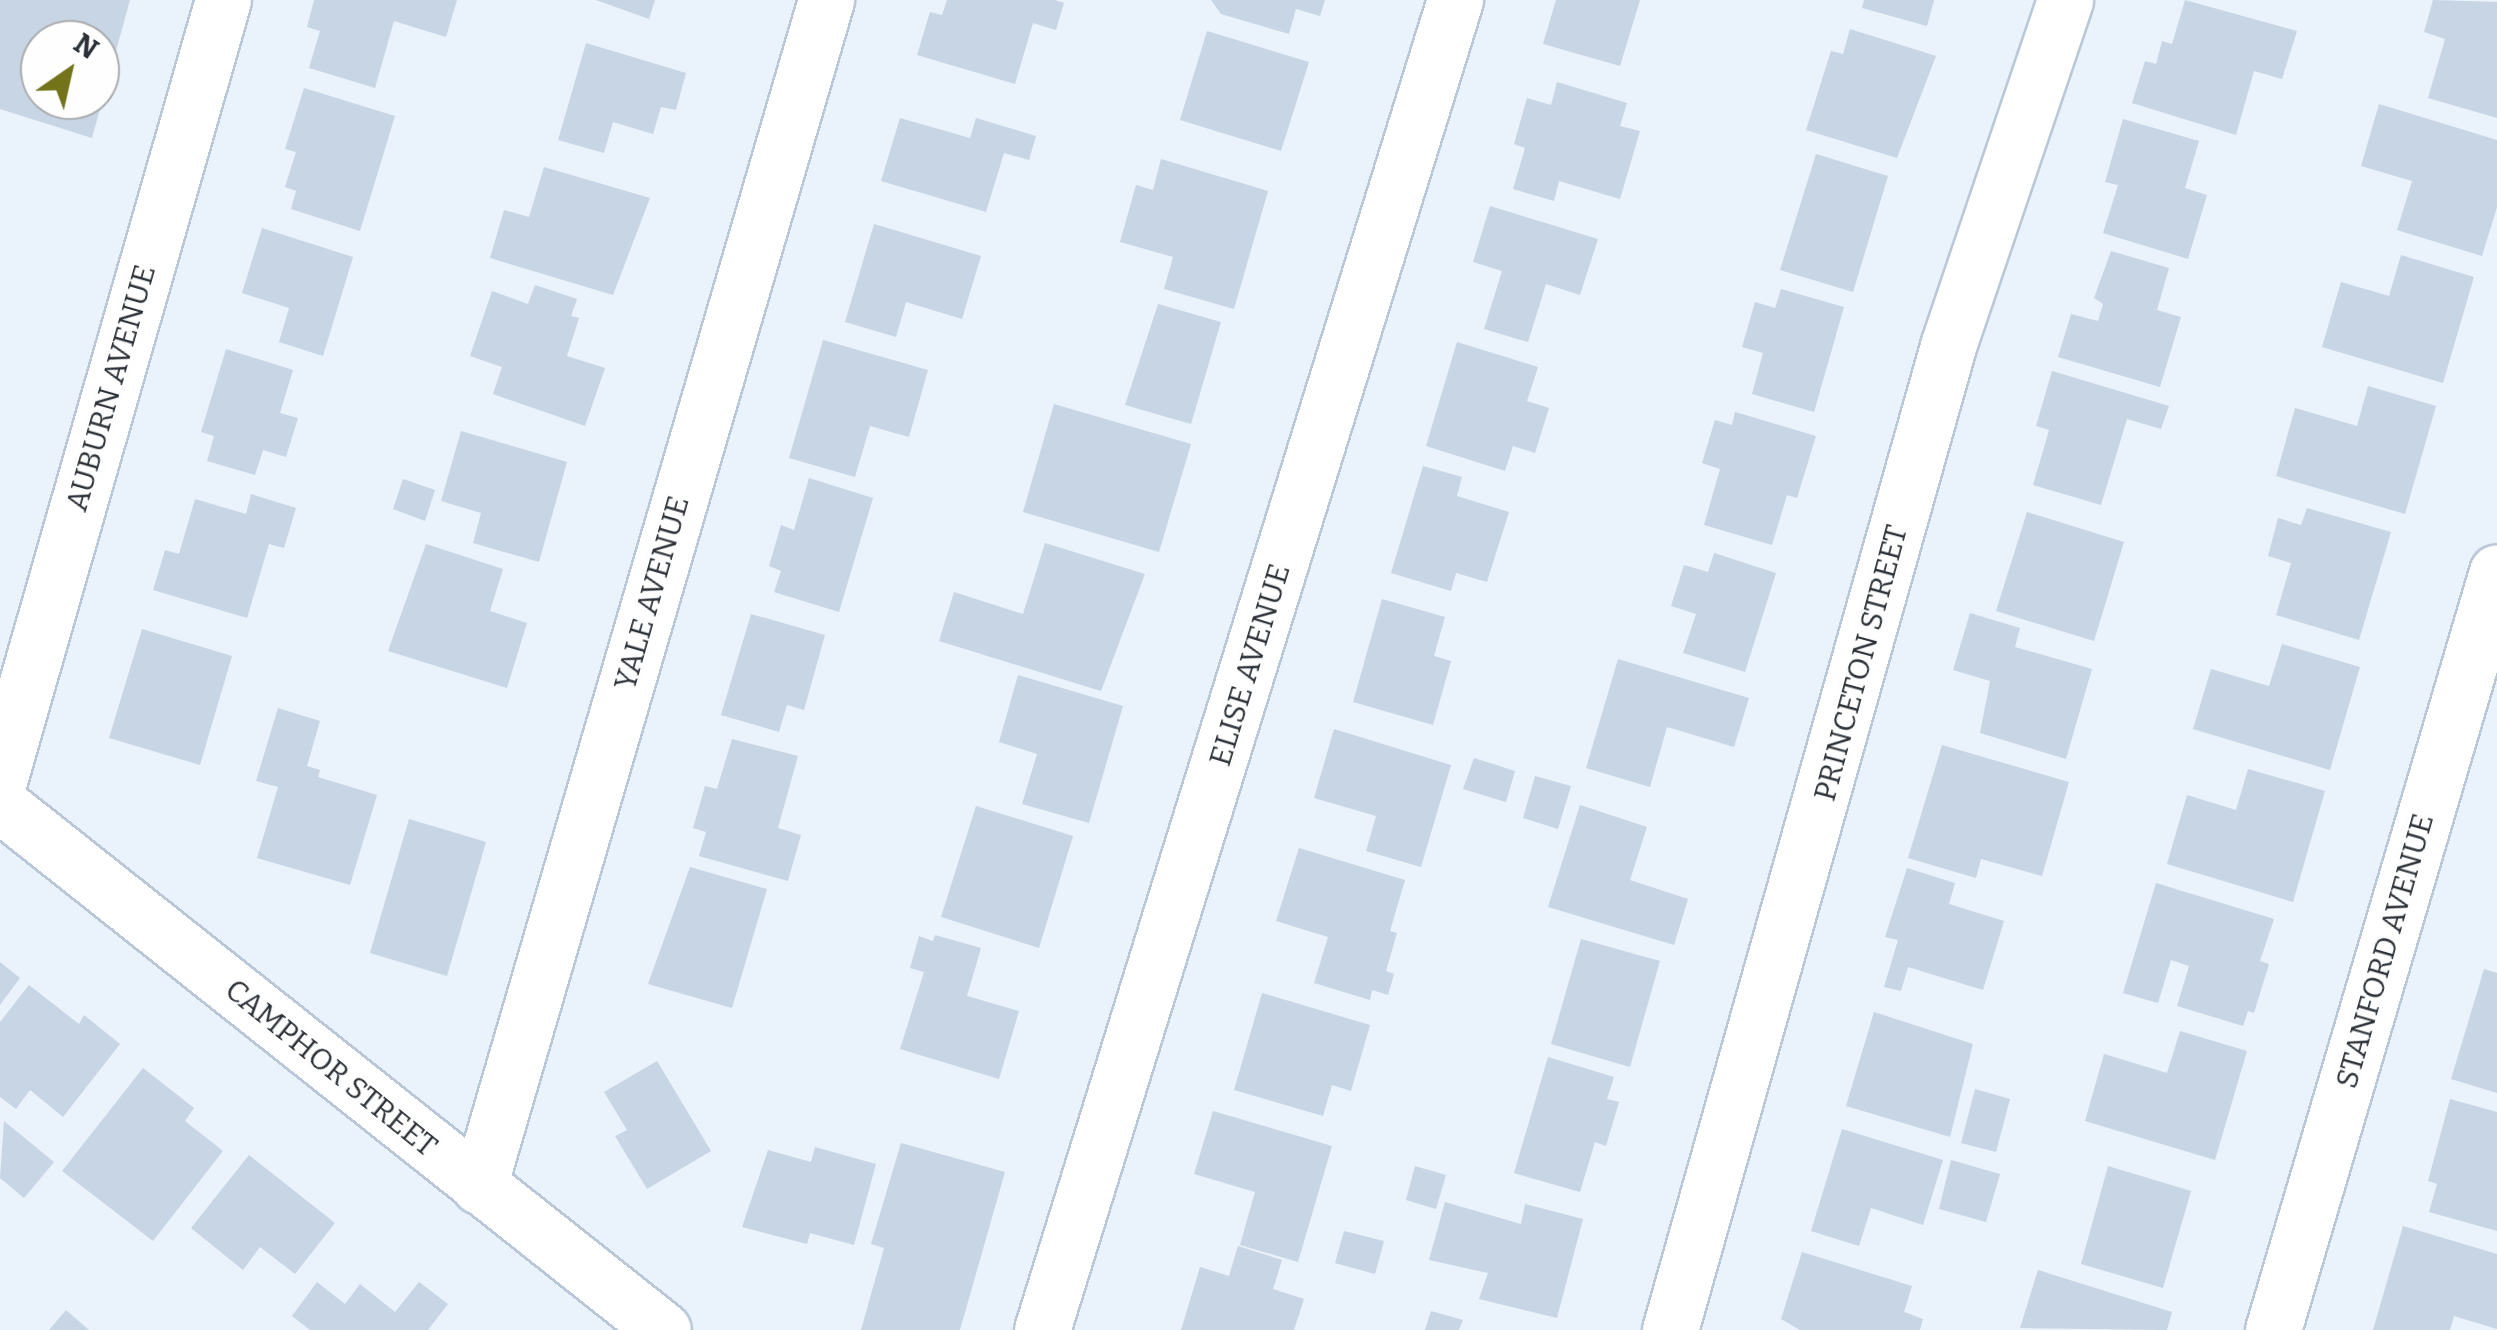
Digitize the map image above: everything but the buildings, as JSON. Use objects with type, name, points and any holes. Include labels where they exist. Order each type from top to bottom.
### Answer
[{"type":"street","name":"AUBURN AVENUE","points":[[0,776],[222,0]]},
{"type":"street","name":"YALE AVENUE","points":[[479,1186],[826,0]]},
{"type":"street","name":"ELISE AVENUE","points":[[1042,1330],[1455,0]]},
{"type":"street","name":"PRINCETON STREET","points":[[1670,1330],[1948,346],[2066,0]]},
{"type":"street","name":"STANFORD AVENUE","points":[[2272,1330],[2497,572]]},
{"type":"street","name":"CAMPHOR STREET","points":[[0,804],[663,1330]]}]
